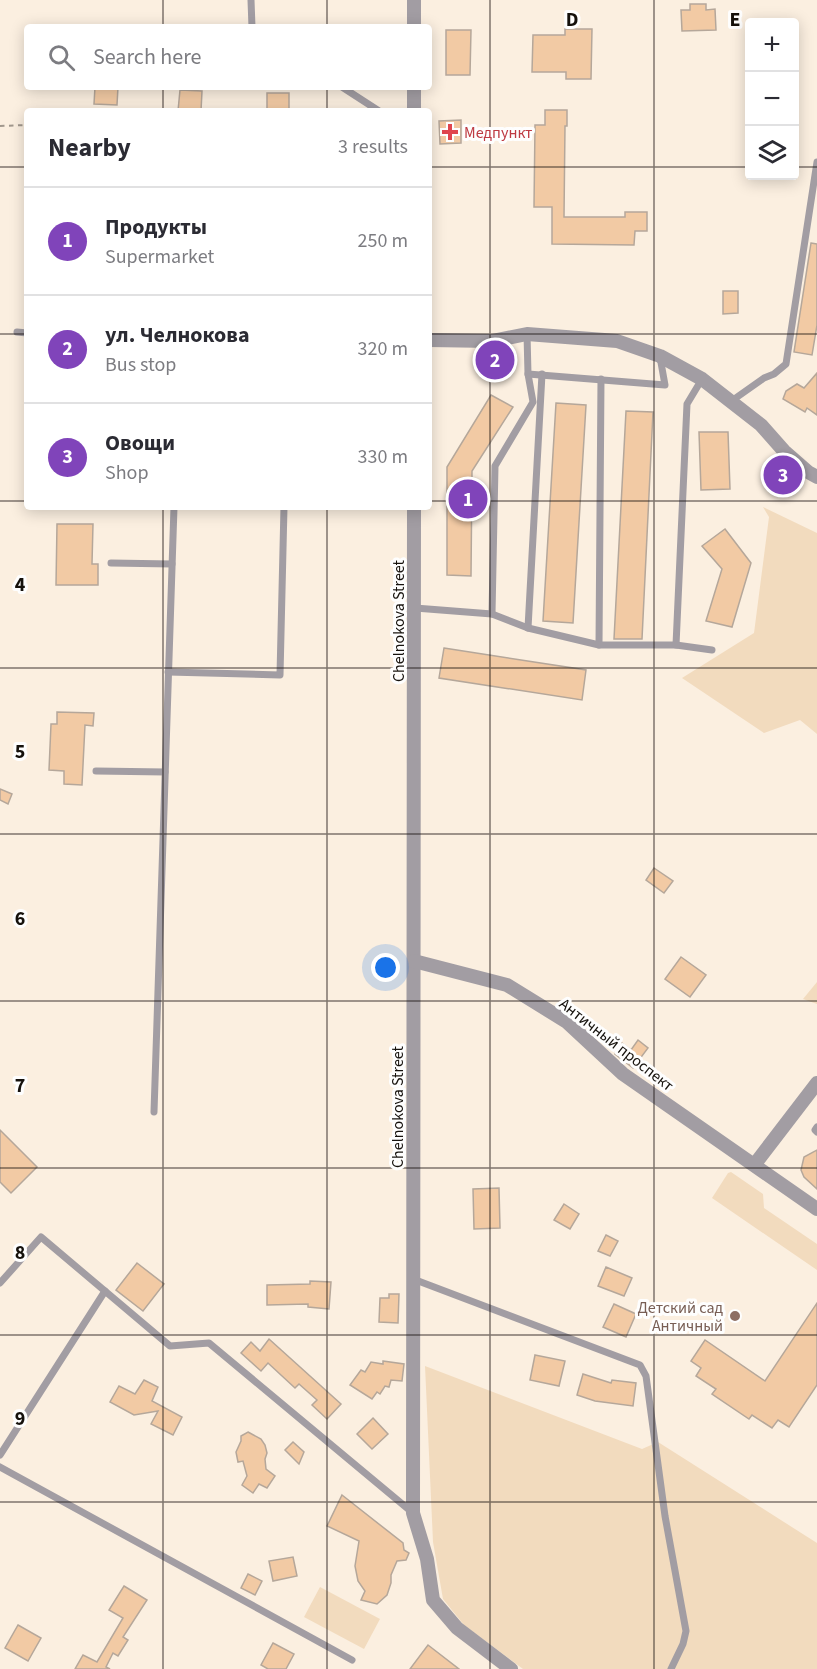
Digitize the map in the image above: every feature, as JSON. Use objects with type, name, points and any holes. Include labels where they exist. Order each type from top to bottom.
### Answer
[{"type":"street","points":[[414,0],[414,24]]},
{"type":"street","points":[[414,90],[414,108]]},
{"type":"street","points":[[432,340],[492,341],[526,334],[617,341],[660,356],[702,379],[761,425],[784,451],[817,477]]},
{"type":"street","name":"Chelnokova Street","points":[[414,510],[413,1513],[427,1559],[433,1600],[457,1628],[511,1669]]},
{"type":"street","name":"Античный проспект","points":[[414,961],[507,985],[567,1022],[623,1074],[817,1209]]},
{"type":"street","points":[[755,1164],[817,1083]]},
{"type":"lane","points":[[251,0],[252,24]]},
{"type":"lane","points":[[347,90],[375,108]]},
{"type":"lane","points":[[730,402],[786,364],[817,162]]},
{"type":"lane","points":[[16,332],[24,333]]},
{"type":"lane","points":[[492,614],[495,466],[533,402],[528,374],[526,334]]},
{"type":"lane","points":[[528,374],[665,385],[660,356]]},
{"type":"lane","points":[[528,628],[542,374]]},
{"type":"lane","points":[[599,645],[601,379]]},
{"type":"lane","points":[[676,645],[687,404],[702,379]]},
{"type":"lane","points":[[154,1112],[174,510]]},
{"type":"lane","points":[[168,672],[280,675],[284,510]]},
{"type":"lane","points":[[111,563],[172,564]]},
{"type":"lane","points":[[415,608],[492,614],[528,628],[599,645],[676,645],[712,650]]},
{"type":"lane","points":[[96,771],[165,772]]},
{"type":"lane","points":[[0,1283],[41,1237],[170,1346],[208,1343],[413,1513]]},
{"type":"lane","points":[[413,1279],[640,1365],[646,1376],[665,1516],[686,1631],[683,1644],[671,1669]]},
{"type":"lane","points":[[0,1455],[105,1291]]},
{"type":"lane","points":[[0,1467],[352,1660]]},
{"type":"path","points":[[0,126],[24,125]]},
{"type":"shaded area","points":[[763,507],[817,533],[817,734],[800,720],[764,733],[682,678],[754,633],[769,517]]},
{"type":"shaded area","points":[[817,982],[817,1004],[803,999]]},
{"type":"shaded area","points":[[731,1172],[763,1194],[764,1208],[817,1244],[817,1270],[712,1198],[728,1173]]},
{"type":"shaded area","points":[[425,1366],[642,1449],[658,1442],[817,1543],[817,1669],[523,1669],[464,1625],[443,1599],[433,1542]]},
{"type":"shaded area","points":[[320,1587],[380,1619],[364,1649],[304,1617]]},
{"type":"building","points":[[690,4],[706,4],[706,10],[715,9],[716,30],[682,31],[681,10],[690,10]]},
{"type":"building","points":[[565,29],[592,29],[591,79],[566,79],[566,72],[532,72],[533,35],[565,35]]},
{"type":"building","points":[[446,30],[471,30],[470,75],[446,75]]},
{"type":"building","points":[[95,90],[118,90],[117,105],[94,104]]},
{"type":"building","points":[[180,90],[202,91],[201,108],[178,108]]},
{"type":"building","points":[[267,93],[289,93],[289,108],[267,108]]},
{"type":"building","points":[[545,110],[567,110],[564,217],[625,217],[625,212],[647,212],[647,231],[635,231],[634,245],[552,244],[552,207],[534,207],[535,125],[545,125]]},
{"type":"building","name":"Медпункт","points":[[461,120],[461,143],[440,144],[439,121]]},
{"type":"building","points":[[811,243],[817,244],[817,325],[812,355],[794,352]]},
{"type":"building","points":[[723,291],[738,291],[738,313],[723,314]]},
{"type":"building","points":[[817,373],[817,415],[807,408],[805,412],[783,399],[786,391],[797,384],[804,388]]},
{"type":"building","points":[[491,395],[513,407],[472,471],[471,576],[447,575],[447,467]]},
{"type":"building","points":[[556,403],[586,405],[573,623],[543,621]]},
{"type":"building","points":[[626,411],[653,412],[642,639],[614,639]]},
{"type":"building","points":[[699,432],[728,432],[730,489],[701,490]]},
{"type":"building","points":[[57,524],[93,524],[92,564],[98,564],[98,585],[56,585]]},
{"type":"building","points":[[725,529],[751,563],[732,627],[706,621],[722,569],[702,546]]},
{"type":"building","points":[[444,648],[586,670],[582,700],[439,678]]},
{"type":"building","points":[[57,712],[94,713],[93,726],[85,725],[82,785],[64,784],[64,771],[49,770],[51,724],[57,724]]},
{"type":"building","points":[[0,789],[12,794],[8,804],[0,800]]},
{"type":"building","points":[[654,868],[673,881],[664,893],[646,880]]},
{"type":"building","points":[[681,957],[706,975],[690,997],[665,979]]},
{"type":"building","points":[[638,1040],[648,1048],[633,1068],[615,1054],[622,1043],[631,1050]]},
{"type":"building","points":[[0,1130],[37,1167],[11,1193],[0,1182]]},
{"type":"building","points":[[817,1150],[817,1189],[804,1177],[801,1170],[804,1157]]},
{"type":"building","points":[[499,1188],[500,1228],[474,1229],[473,1189]]},
{"type":"building","points":[[564,1204],[579,1214],[570,1229],[554,1220]]},
{"type":"building","points":[[606,1235],[618,1241],[610,1256],[598,1251]]},
{"type":"building","points":[[137,1263],[164,1284],[143,1311],[116,1290]]},
{"type":"building","points":[[606,1267],[632,1278],[624,1296],[598,1286]]},
{"type":"building","points":[[310,1281],[331,1282],[329,1309],[308,1307],[308,1304],[267,1305],[267,1285],[310,1284]]},
{"type":"building","points":[[389,1294],[399,1294],[398,1323],[379,1322],[380,1298],[389,1298]]},
{"type":"building","name":"Детский сад Античный","points":[[817,1303],[817,1385],[789,1427],[778,1420],[772,1428],[752,1415],[749,1419],[712,1394],[716,1389],[696,1376],[701,1368],[691,1361],[705,1340],[765,1381]]},
{"type":"building","points":[[614,1304],[636,1314],[626,1337],[603,1327]]},
{"type":"building","points":[[269,1339],[341,1404],[327,1419],[312,1405],[317,1400],[299,1384],[295,1388],[268,1363],[261,1371],[241,1353],[251,1342],[260,1351]]},
{"type":"building","points":[[535,1355],[565,1361],[559,1386],[530,1380]]},
{"type":"building","points":[[383,1361],[404,1364],[402,1381],[391,1380],[389,1387],[385,1386],[380,1394],[377,1392],[372,1399],[350,1385],[361,1370],[365,1372],[371,1362],[383,1364]]},
{"type":"building","points":[[583,1374],[611,1383],[612,1380],[636,1383],[633,1406],[595,1401],[577,1395]]},
{"type":"building","points":[[144,1380],[158,1387],[152,1401],[182,1417],[173,1435],[151,1424],[158,1411],[134,1415],[110,1402],[119,1386],[135,1394]]},
{"type":"building","points":[[373,1418],[388,1434],[372,1449],[357,1434]]},
{"type":"building","points":[[248,1432],[261,1439],[265,1445],[266,1469],[275,1476],[267,1488],[259,1484],[253,1493],[242,1485],[247,1476],[243,1461],[238,1462],[236,1452],[241,1436]]},
{"type":"building","points":[[293,1442],[304,1452],[299,1464],[285,1450]]},
{"type":"building","points":[[342,1495],[403,1543],[404,1550],[409,1553],[406,1560],[397,1561],[391,1575],[387,1595],[377,1604],[361,1600],[365,1591],[358,1581],[355,1566],[359,1541],[327,1526]]},
{"type":"building","points":[[293,1557],[297,1576],[273,1581],[269,1561]]},
{"type":"building","points":[[248,1574],[262,1581],[255,1595],[241,1588]]},
{"type":"building","points":[[124,1586],[147,1600],[123,1637],[128,1640],[118,1656],[113,1653],[106,1667],[110,1669],[75,1669],[83,1655],[97,1662],[123,1618],[109,1610]]},
{"type":"building","points":[[18,1625],[41,1638],[28,1661],[5,1648]]},
{"type":"building","points":[[273,1643],[294,1654],[286,1669],[268,1669],[261,1665]]},
{"type":"building","points":[[428,1645],[459,1669],[410,1669]]},
{"type":"place","name":"Медпункт","points":[[450,132]]},
{"type":"place","name":"ул. Челнокова","points":[[495,360]]},
{"type":"place","name":"Овощи","points":[[783,475]]},
{"type":"place","name":"Продукты","points":[[468,499]]},
{"type":"place","name":"Детский сад Античный","points":[[735,1316]]}]
